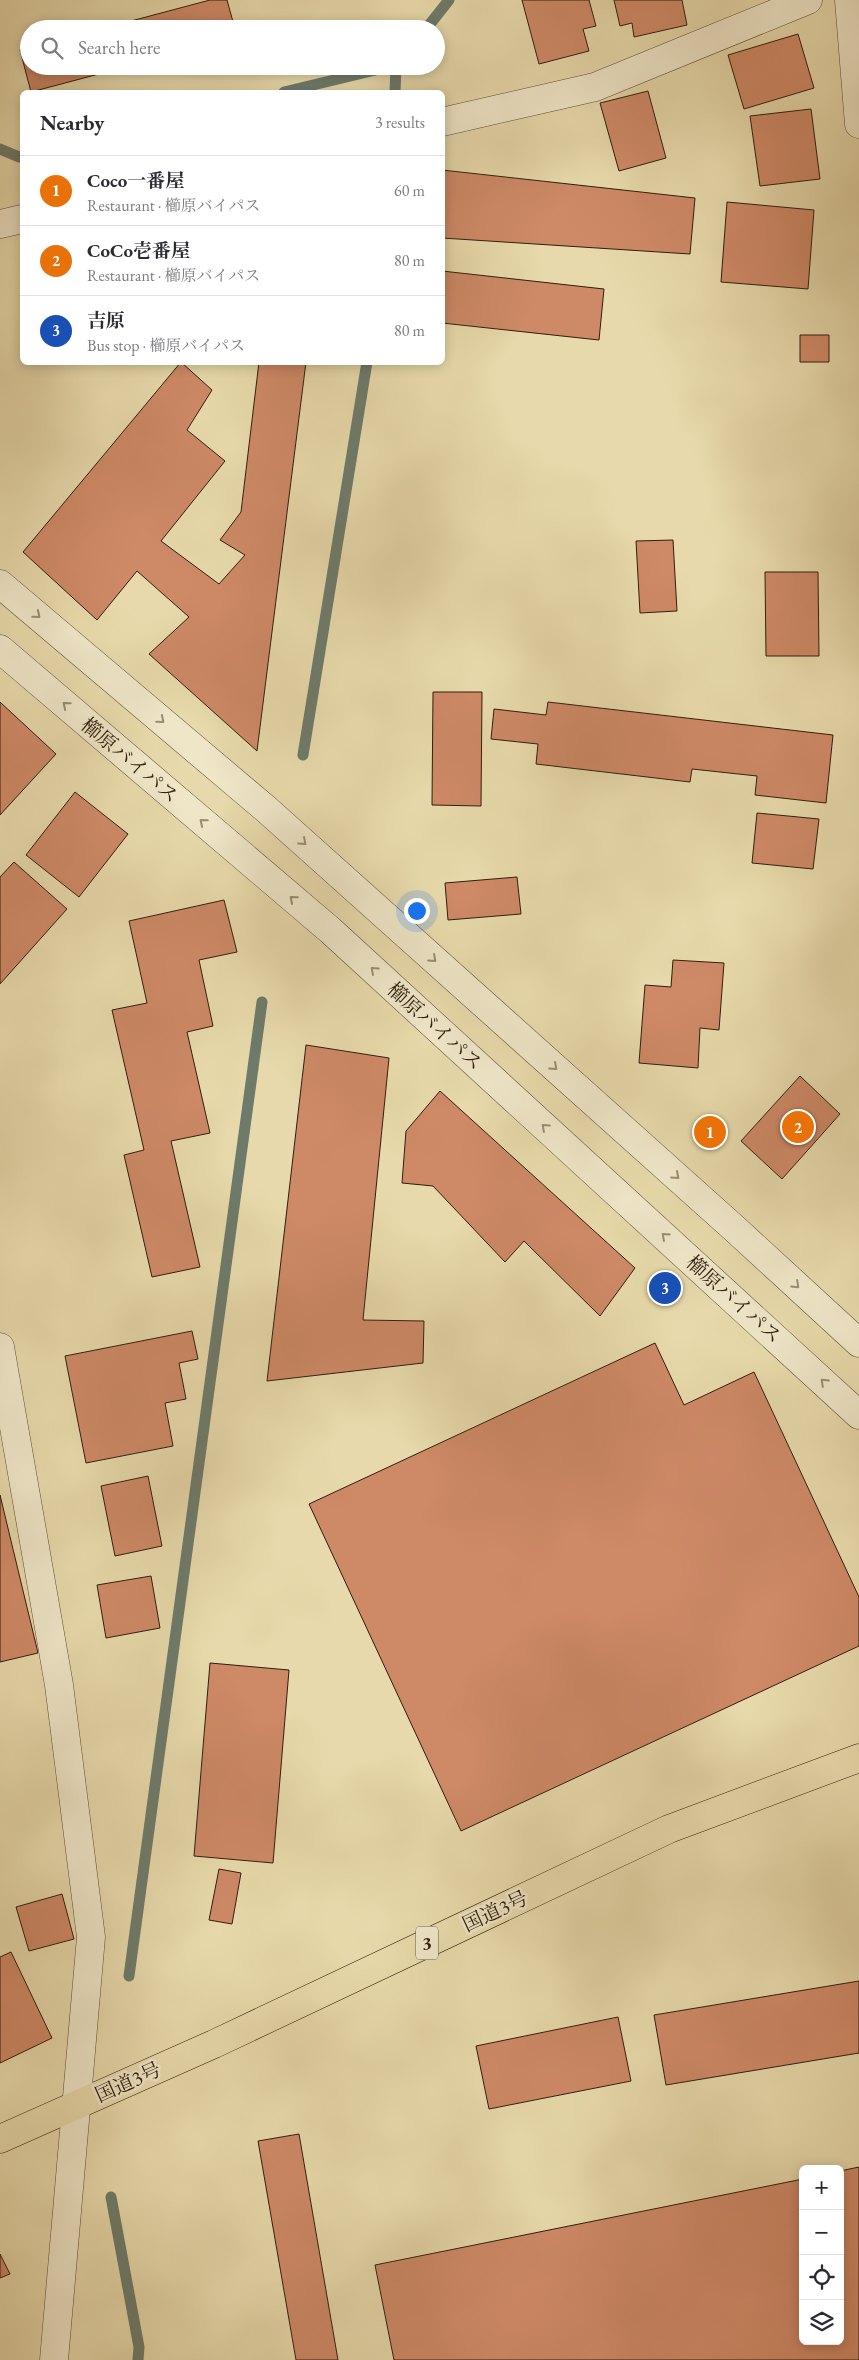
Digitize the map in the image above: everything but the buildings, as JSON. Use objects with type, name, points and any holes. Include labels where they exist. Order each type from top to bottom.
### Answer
[{"type":"highway","name":"国道3号","points":[[0,2139],[223,2040],[669,1829],[859,1758]]},
{"type":"street","points":[[445,121],[595,87],[808,0]]},
{"type":"street","points":[[849,0],[859,124]]},
{"type":"street","points":[[0,224],[20,219]]},
{"type":"street","points":[[0,584],[266,809],[735,1229],[858,1336]]},
{"type":"street","name":"櫛原バイパス","points":[[0,649],[330,930],[859,1415]]},
{"type":"street","points":[[1,1358],[59,1685],[91,1937],[54,2360]]},
{"type":"waterway","points":[[433,20],[449,0]]},
{"type":"waterway","points":[[292,90],[355,75]]},
{"type":"waterway","points":[[395,90],[396,75]]},
{"type":"waterway","points":[[0,149],[20,157]]},
{"type":"waterway","points":[[303,755],[367,365]]},
{"type":"waterway","points":[[129,1976],[262,1002]]},
{"type":"waterway","points":[[111,2197],[139,2347],[138,2360]]},
{"type":"place","name":"CoCo壱番屋","points":[[798,1127]]},
{"type":"place","name":"Coco一番屋","points":[[710,1132]]},
{"type":"place","name":"吉原","points":[[665,1288]]}]
